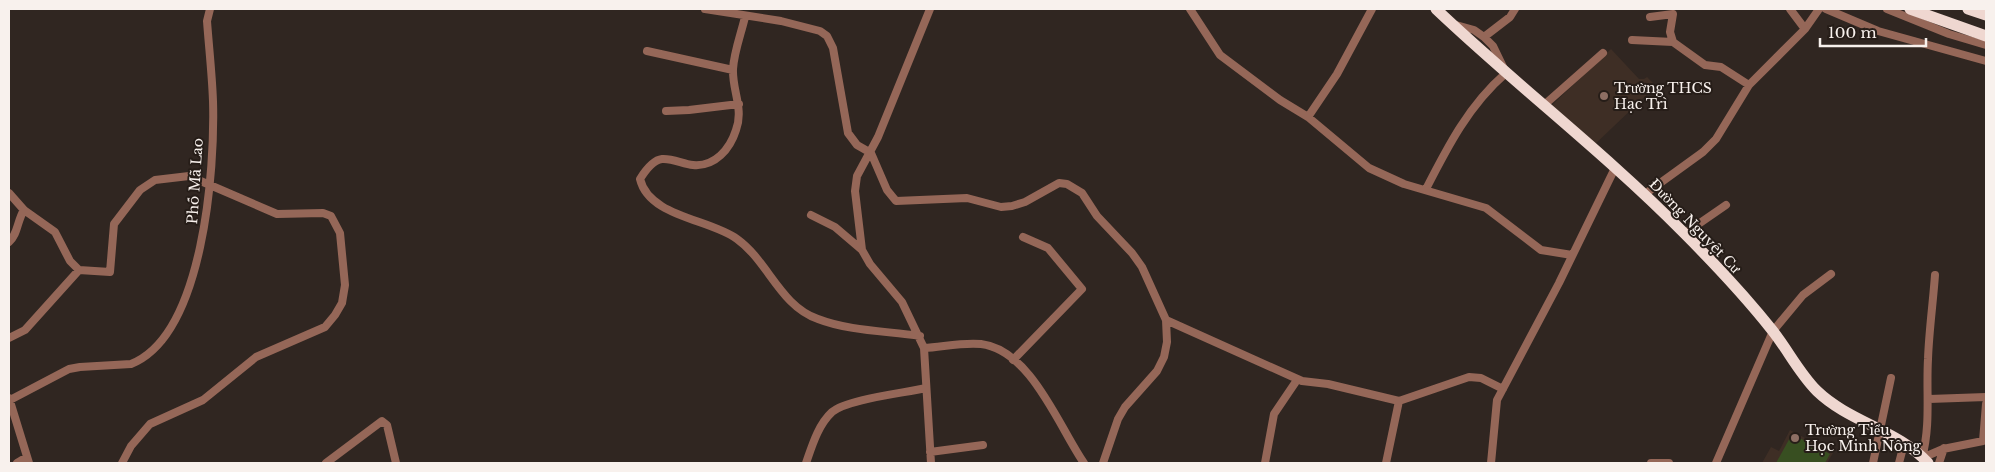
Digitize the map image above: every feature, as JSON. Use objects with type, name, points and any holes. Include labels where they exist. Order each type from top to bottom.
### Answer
[{"type":"highway","name":"Đường Nguyệt Cư","points":[[1436,9],[1543,106],[1646,194],[1773,331],[1819,393],[1904,444],[1925,460]]},
{"type":"highway","points":[[1910,9],[1986,36]]},
{"type":"highway","points":[[1968,9],[1986,15]]},
{"type":"street","name":"Phố Mã Lao","points":[[28,460],[10,399],[80,367],[131,364],[144,357],[155,346],[180,309],[204,236],[209,186],[213,102],[207,21],[210,9]]},
{"type":"street","points":[[705,9],[745,17],[781,21],[820,31],[827,36],[833,48],[848,133],[857,145],[871,153],[888,194],[900,202],[967,198],[1001,206],[1012,206],[1025,202],[1059,183],[1075,188],[1082,193],[1097,216],[1132,254],[1142,268],[1166,320],[1164,357],[1154,375],[1125,407],[1118,419],[1103,463]]},
{"type":"street","points":[[862,250],[855,191],[857,176],[871,153],[930,9]]},
{"type":"street","points":[[1190,9],[1220,54],[1280,100],[1308,116],[1369,168],[1386,178],[1486,208],[1541,250],[1572,255]]},
{"type":"street","points":[[1308,116],[1337,74],[1372,9]]},
{"type":"street","points":[[1484,37],[1510,17],[1515,9]]},
{"type":"street","points":[[1790,9],[1805,29]]},
{"type":"street","points":[[1646,194],[1703,152],[1716,140],[1749,85],[1805,29],[1818,9]]},
{"type":"street","points":[[1826,9],[1878,31],[1986,61]]},
{"type":"street","points":[[1888,9],[1949,34],[1986,45]]},
{"type":"street","points":[[1650,17],[1674,15],[1670,32],[1673,42]]},
{"type":"street","points":[[745,17],[733,70],[739,104],[736,130],[722,154],[714,162],[695,165],[662,159],[656,162],[640,179],[642,188],[649,198],[671,211],[736,238],[792,301],[813,317],[846,326],[920,336]]},
{"type":"street","points":[[1426,189],[1461,122],[1493,84],[1506,73],[1493,46],[1484,37],[1474,30],[1452,24]]},
{"type":"street","points":[[1632,40],[1673,42],[1705,65],[1721,67],[1749,85]]},
{"type":"street","points":[[647,51],[733,70]]},
{"type":"street","points":[[1543,106],[1603,54]]},
{"type":"street","points":[[666,111],[739,104]]},
{"type":"street","points":[[1491,463],[1497,400],[1559,283],[1615,168]]},
{"type":"street","points":[[9,192],[24,210],[55,232],[70,262],[79,270],[110,272],[112,229],[144,186],[155,180],[189,176],[277,214],[323,214],[331,216],[340,233],[344,285],[342,303],[335,315],[324,327],[256,357],[202,400],[150,424],[131,446],[122,463]]},
{"type":"street","points":[[1684,234],[1726,205]]},
{"type":"street","points":[[9,242],[14,238],[18,220],[24,210]]},
{"type":"street","points":[[811,216],[835,227],[862,250],[870,264],[902,302],[920,336],[924,348],[931,463]]},
{"type":"street","points":[[1013,360],[1082,289],[1054,254],[1039,243],[1023,237]]},
{"type":"street","points":[[9,338],[25,330],[79,270]]},
{"type":"street","points":[[1716,463],[1773,331],[1803,295],[1831,274]]},
{"type":"street","points":[[1925,460],[1928,439],[1928,360],[1935,275]]},
{"type":"street","points":[[1166,320],[1297,380],[1328,384],[1399,401],[1469,377],[1481,378],[1502,389]]},
{"type":"street","points":[[924,348],[980,344],[994,348],[1013,360],[1040,386],[1068,440],[1084,463]]},
{"type":"street","points":[[1873,463],[1891,378]]},
{"type":"street","points":[[1265,463],[1274,414],[1297,380]]},
{"type":"street","points":[[806,463],[816,434],[832,412],[857,402],[926,388]]},
{"type":"street","points":[[1929,399],[1986,397]]},
{"type":"street","points":[[1386,463],[1399,401]]},
{"type":"street","points":[[1925,460],[1944,448],[1985,441],[1986,404]]},
{"type":"street","points":[[326,463],[382,421],[388,425],[396,463]]},
{"type":"street","points":[[1900,463],[1904,444]]},
{"type":"street","points":[[930,452],[983,445]]},
{"type":"street","points":[[1939,463],[1944,448]]},
{"type":"street","points":[[17,463],[28,460]]},
{"type":"street","points":[[1651,463],[1669,463]]},
{"type":"shaded area","name":"Trường THCS Hạc Trì","points":[[1611,49],[1639,79],[1647,77],[1656,86],[1591,148],[1551,106]]},
{"type":"shaded area","name":"Trường Tiểu Học Minh Nông","points":[[1790,430],[1833,453],[1827,463],[1762,463],[1771,447],[1779,451]]},
{"type":"green space","name":"Trường Tiểu Học Minh Nông","points":[[1792,434],[1830,454],[1825,463],[1776,463]]},
{"type":"place","name":"Trường THCS Hạc Trì","points":[[1604,96]]},
{"type":"place","name":"Trường Tiểu Học Minh Nông","points":[[1795,438]]}]
